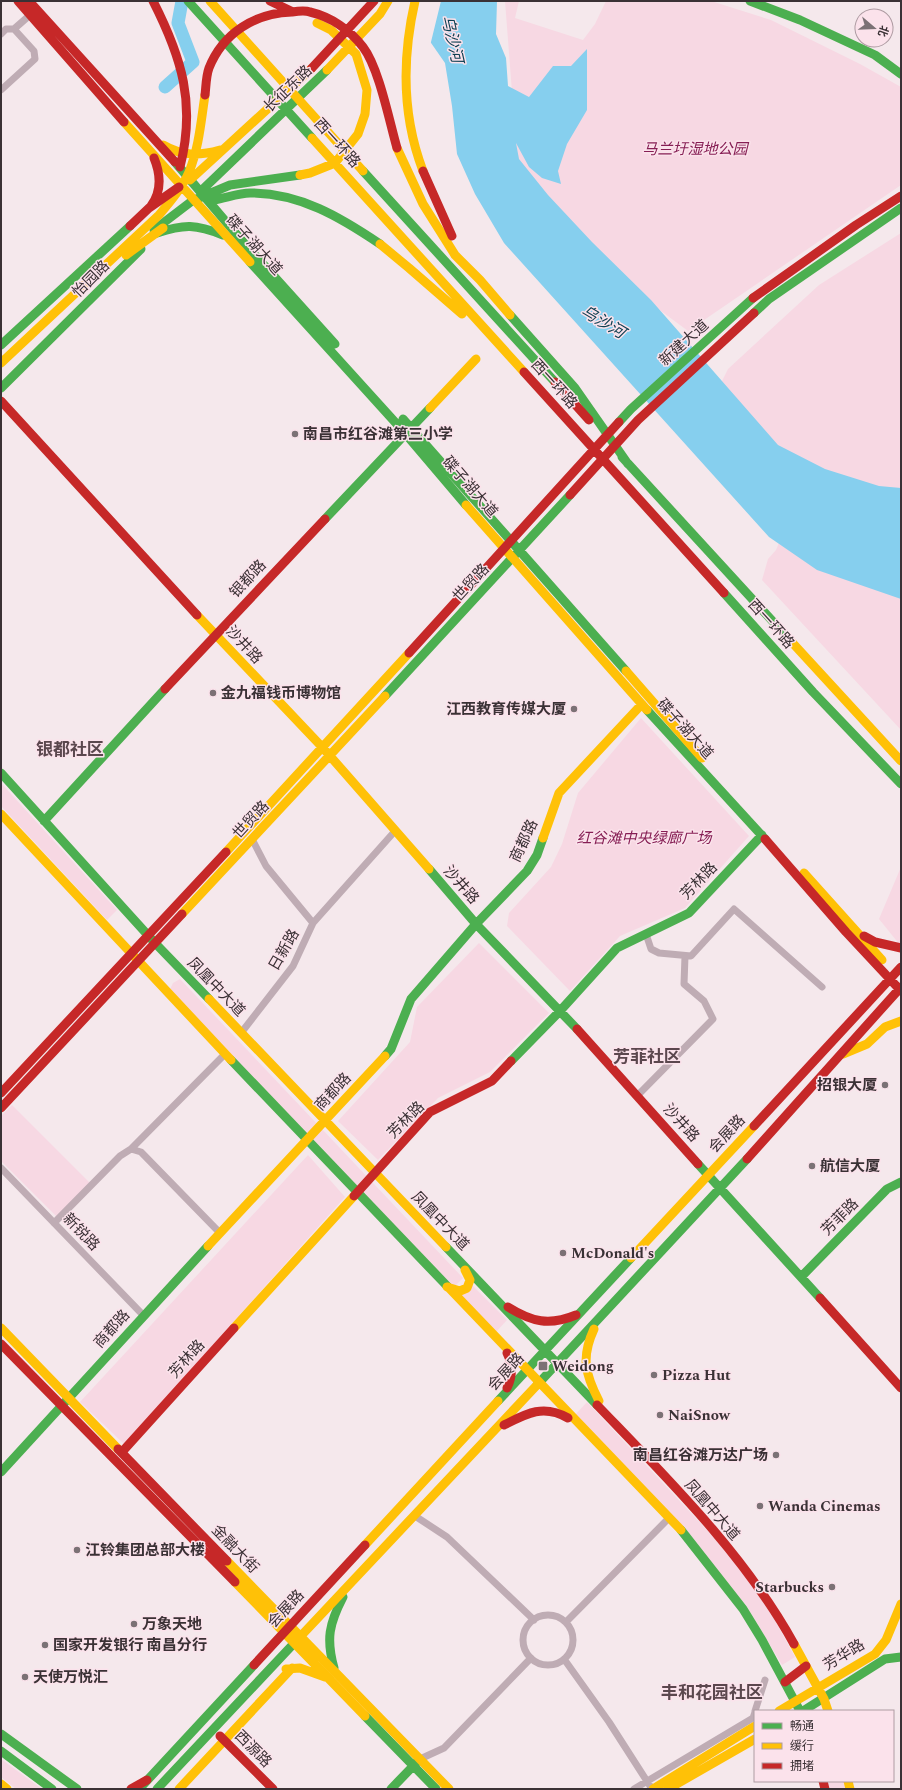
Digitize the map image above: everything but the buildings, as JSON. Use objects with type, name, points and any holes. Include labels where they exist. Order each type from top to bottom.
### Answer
[{"type":"main road","name":"碟子湖大道","points":[[18,1],[228,238],[512,541],[680,733],[854,928],[898,981]]},
{"type":"main road","name":"碟子湖大道","points":[[29,1],[201,191],[231,228],[407,430],[505,549],[642,704],[762,835],[846,932],[898,981]]},
{"type":"main road","points":[[127,244],[158,209],[176,182],[185,152],[188,126],[186,90],[176,52],[153,1]]},
{"type":"main road","name":"西一环路","points":[[188,1],[808,686],[901,784]]},
{"type":"main road","name":"西一环路","points":[[210,1],[628,464],[901,761]]},
{"type":"main road","points":[[1,375],[126,255],[165,221],[192,201],[230,185],[310,173],[335,163],[358,134],[365,114],[367,90],[356,54],[331,30],[270,1]]},
{"type":"main road","name":"长征东路","points":[[201,191],[318,80],[380,14],[388,1]]},
{"type":"main road","points":[[415,1],[410,20],[405,70],[408,107],[413,140],[431,193],[459,248],[480,280]]},
{"type":"main road","points":[[750,1],[800,20],[868,52],[901,74]]},
{"type":"main road","name":"长征东路","points":[[190,180],[308,72],[373,3]]},
{"type":"main road","points":[[1,363],[159,214],[176,195],[189,172],[198,142],[209,69],[218,52],[232,34],[254,19],[272,14],[309,11],[329,19],[345,28],[363,47],[374,69],[397,149],[423,204],[455,255],[480,280],[575,388],[628,464]]},
{"type":"main road","points":[[150,136],[175,152],[192,157],[223,150]]},
{"type":"main road","points":[[149,208],[159,194],[160,182],[158,166],[151,150]]},
{"type":"main road","points":[[231,228],[226,215],[223,192],[225,181],[233,161]]},
{"type":"main road","name":"怡园路","points":[[1,345],[149,208],[190,180]]},
{"type":"main road","name":"怡园路","points":[[1,388],[192,198],[201,191]]},
{"type":"main road","points":[[126,255],[195,206],[225,196],[254,192],[282,195],[313,204],[345,222],[405,263],[520,367]]},
{"type":"main road","name":"新建大道","points":[[512,541],[631,410],[760,292],[856,225],[901,196]]},
{"type":"main road","name":"新建大道","points":[[520,550],[638,420],[769,299],[901,208]]},
{"type":"main road","points":[[157,233],[182,225],[194,224],[205,227],[228,238]]},
{"type":"main road","name":"银都路","points":[[44,820],[215,634],[476,359]]},
{"type":"main road","name":"沙井路","points":[[1,401],[215,634],[323,748],[476,924],[560,1011],[901,1388]]},
{"type":"main road","name":"世贸路","points":[[1,1093],[323,748],[512,541]]},
{"type":"main road","name":"世贸路","points":[[1,1108],[252,840],[520,550]]},
{"type":"main road","name":"商都路","points":[[1,1472],[143,1315],[307,1141],[391,1049],[411,999],[476,924],[527,871],[536,855],[559,793],[642,704]]},
{"type":"main road","points":[[882,741],[901,755]]},
{"type":"main road","name":"凤凰中大道","points":[[1,773],[155,943],[608,1416],[702,1518],[758,1585],[784,1626],[818,1687],[828,1710]]},
{"type":"main road","points":[[1,814],[307,1141],[526,1371],[690,1540],[743,1609],[799,1710]]},
{"type":"main road","name":"芳林路","points":[[122,1452],[430,1112],[492,1081],[560,1011],[617,948],[689,913],[762,835]]},
{"type":"main road","points":[[854,928],[875,942],[901,948]]},
{"type":"main road","name":"会展路","points":[[157,1789],[539,1384],[721,1188],[839,1056],[898,981]]},
{"type":"main road","name":"会展路","points":[[139,1789],[709,1174],[898,981]]},
{"type":"main road","points":[[839,1056],[867,1044],[885,1027],[901,1022]]},
{"type":"main road","name":"芳菲路","points":[[801,1277],[887,1189],[901,1182]]},
{"type":"main road","points":[[446,1286],[460,1290],[468,1286],[469,1277],[462,1265]]},
{"type":"main road","points":[[495,1299],[522,1315],[534,1320],[558,1322],[580,1313]]},
{"type":"main road","points":[[604,1313],[588,1341],[584,1362],[592,1390],[608,1416]]},
{"type":"main road","name":"金融大街","points":[[1,1328],[122,1452],[298,1640],[416,1762],[449,1789]]},
{"type":"main road","points":[[496,1338],[508,1355],[513,1373],[509,1386],[496,1403]]},
{"type":"main road","name":"金融大街","points":[[1,1344],[61,1406],[287,1628]]},
{"type":"main road","points":[[496,1429],[533,1411],[543,1410],[557,1412],[566,1417],[601,1448]]},
{"type":"main road","points":[[258,1682],[281,1671],[292,1668],[302,1668],[333,1675],[327,1640],[329,1629],[333,1615],[351,1583]]},
{"type":"main road","name":"芳华路","points":[[781,1710],[875,1654],[886,1640],[901,1604]]},
{"type":"main road","name":"芳华路","points":[[805,1710],[885,1659],[901,1657]]},
{"type":"main road","points":[[785,1682],[806,1666]]},
{"type":"main road","points":[[179,1789],[292,1668]]},
{"type":"main road","points":[[651,1786],[754,1727]]},
{"type":"main road","name":"西源路","points":[[214,1729],[273,1789]]},
{"type":"main road","points":[[1,1734],[77,1789]]},
{"type":"main road","points":[[668,1789],[754,1740]]},
{"type":"main road","points":[[1,1751],[52,1789]]},
{"type":"main road","points":[[390,1789],[416,1762]]},
{"type":"main road","name":"金融大街","points":[[416,1762],[436,1789]]},
{"type":"main road","points":[[131,1789],[147,1780]]},
{"type":"main road","points":[[1,1784],[7,1789]]},
{"type":"street","points":[[1,34],[6,30],[14,29],[30,15]]},
{"type":"street","points":[[1,90],[35,59],[34,51],[14,29]]},
{"type":"street","points":[[313,923],[395,831]]},
{"type":"street","name":"日新路","points":[[241,1033],[293,966],[313,923],[266,866],[252,840]]},
{"type":"street","points":[[646,934],[652,949],[659,953],[690,956],[734,909],[822,987]]},
{"type":"street","points":[[637,1096],[713,1018],[704,1002],[684,984],[685,956]]},
{"type":"street","points":[[54,1223],[120,1156],[131,1149],[225,1054]]},
{"type":"street","points":[[131,1149],[141,1152],[220,1233]]},
{"type":"street","name":"新锐路","points":[[1,1168],[143,1315]]},
{"type":"street","points":[[414,1516],[447,1537],[534,1620]]},
{"type":"street","points":[[566,1622],[669,1518]]},
{"type":"street","points":[[554,1616],[566,1622],[573,1637],[573,1645],[570,1653],[564,1659],[551,1665],[544,1664],[531,1658],[525,1647],[525,1634],[528,1626],[540,1617],[554,1616]]},
{"type":"street","points":[[416,1762],[444,1748],[531,1658]]},
{"type":"street","points":[[564,1659],[609,1722],[651,1786]]},
{"type":"street","points":[[755,1710],[766,1680]]},
{"type":"street","points":[[634,1789],[651,1786],[753,1718],[754,1714]]},
{"type":"green space","name":"马兰圩湿地公园","points":[[505,1],[519,1],[515,18],[583,40],[595,24],[606,1],[711,1],[771,20],[860,64],[901,87],[901,185],[688,331],[633,290],[548,209],[512,154],[512,92]]},
{"type":"green space","points":[[901,233],[901,494],[805,470],[717,391],[728,369],[819,285]]},
{"type":"green space","points":[[781,538],[901,586],[901,730],[762,580],[768,559],[776,550]]},
{"type":"green space","name":"红谷滩中央绿廊广场","points":[[641,718],[749,836],[685,908],[620,936],[570,991],[507,926],[509,913],[551,867],[562,844],[578,793]]},
{"type":"green space","points":[[1,783],[117,910],[107,920],[1,806]]},
{"type":"green space","points":[[901,867],[901,944],[900,945],[879,919]]},
{"type":"green space","points":[[479,943],[549,1013],[490,1072],[438,1098],[378,1160],[338,1121],[410,1042],[417,1007]]},
{"type":"green space","points":[[180,979],[463,1278],[452,1289],[170,989],[173,983]]},
{"type":"green space","points":[[12,1105],[90,1183],[57,1217],[1,1161],[1,1116]]},
{"type":"green space","points":[[308,1155],[345,1197],[124,1444],[80,1402]]},
{"type":"green space","points":[[467,1280],[507,1320],[496,1332],[455,1293]]},
{"type":"green space","points":[[587,1402],[720,1544],[755,1589],[795,1657],[782,1665],[746,1605],[575,1415]]},
{"type":"green space","points":[[1,1759],[42,1789],[16,1789],[1,1777]]},
{"type":"green space","points":[[827,1782],[845,1782],[847,1789],[830,1789]]},
{"type":"water","name":"乌沙河","points":[[391,1],[497,1],[496,34],[506,58],[508,86],[529,97],[553,66],[571,66],[587,49],[587,110],[567,144],[558,171],[561,184],[542,178],[529,167],[516,143],[519,159],[548,195],[592,242],[651,300],[778,445],[825,469],[879,486],[901,488],[901,599],[817,570],[769,537],[504,243],[475,194],[457,154],[452,106],[445,63],[429,40]]},
{"type":"pier","points":[[389,1],[441,1],[430,46],[415,27]]},
{"type":"waterway","points":[[165,87],[193,62],[178,23],[182,1]]},
{"type":"traffic: fast","points":[[188,1],[312,138]]},
{"type":"traffic: fast","points":[[750,1],[800,20],[875,55],[901,74]]},
{"type":"traffic: fast","points":[[201,191],[327,70]]},
{"type":"traffic: fast","points":[[175,162],[244,243],[335,344]]},
{"type":"traffic: fast","points":[[363,171],[555,382]]},
{"type":"traffic: fast","points":[[154,230],[192,201],[230,185],[300,175]]},
{"type":"traffic: fast","points":[[214,200],[250,193],[286,197],[319,208],[380,244]]},
{"type":"traffic: fast","points":[[754,313],[769,299],[901,208]]},
{"type":"traffic: fast","points":[[1,345],[130,226]]},
{"type":"traffic: fast","points":[[157,233],[190,226],[214,231],[223,235]]},
{"type":"traffic: fast","points":[[1,388],[141,249]]},
{"type":"traffic: fast","points":[[250,262],[404,432],[466,505]]},
{"type":"traffic: fast","points":[[619,422],[631,409],[753,298]]},
{"type":"traffic: fast","points":[[510,315],[575,388],[628,464]]},
{"type":"traffic: fast","points":[[325,519],[430,408]]},
{"type":"traffic: fast","points":[[403,419],[626,671]]},
{"type":"traffic: fast","points":[[622,457],[788,638]]},
{"type":"traffic: fast","points":[[385,696],[570,495]]},
{"type":"traffic: fast","points":[[724,593],[813,692],[901,784]]},
{"type":"traffic: fast","points":[[44,821],[165,689]]},
{"type":"traffic: fast","points":[[647,710],[765,839]]},
{"type":"traffic: fast","points":[[1,773],[155,943],[209,999]]},
{"type":"traffic: fast","points":[[511,1061],[560,1011],[617,948],[689,913],[762,835]]},
{"type":"traffic: fast","points":[[385,1056],[391,1049],[411,999],[476,924],[527,871],[537,855],[543,838]]},
{"type":"traffic: fast","points":[[429,869],[476,924],[577,1029]]},
{"type":"traffic: fast","points":[[231,1060],[448,1287]]},
{"type":"traffic: fast","points":[[537,1385],[747,1159]]},
{"type":"traffic: fast","points":[[698,1164],[820,1298]]},
{"type":"traffic: fast","points":[[801,1277],[887,1189],[901,1182]]},
{"type":"traffic: fast","points":[[1,1472],[208,1246]]},
{"type":"traffic: fast","points":[[446,1247],[597,1405]]},
{"type":"traffic: fast","points":[[498,1401],[631,1258]]},
{"type":"traffic: fast","points":[[681,1530],[743,1609],[762,1640],[799,1710]]},
{"type":"traffic: fast","points":[[334,1668],[330,1648],[330,1632],[335,1615],[343,1597]]},
{"type":"traffic: fast","points":[[157,1789],[299,1638]]},
{"type":"traffic: fast","points":[[805,1710],[885,1659],[901,1657]]},
{"type":"traffic: fast","points":[[141,1787],[254,1665]]},
{"type":"traffic: fast","points":[[365,1716],[436,1789]]},
{"type":"traffic: fast","points":[[1,1734],[77,1789]]},
{"type":"traffic: fast","points":[[1,1751],[52,1789]]},
{"type":"traffic: fast","points":[[391,1789],[418,1761]]},
{"type":"traffic: slow","points":[[210,1],[363,171]]},
{"type":"traffic: slow","points":[[327,70],[380,14],[388,1]]},
{"type":"traffic: slow","points":[[415,1],[408,44],[406,87],[411,129],[423,171]]},
{"type":"traffic: slow","points":[[300,175],[310,173],[335,163],[358,134],[365,114],[367,90],[356,54],[331,30],[317,23]]},
{"type":"traffic: slow","points":[[190,180],[311,69]]},
{"type":"traffic: slow","points":[[1,363],[159,215],[176,195],[189,172],[195,154],[205,95]]},
{"type":"traffic: slow","points":[[124,122],[250,262]]},
{"type":"traffic: slow","points":[[312,138],[524,372]]},
{"type":"traffic: slow","points":[[163,145],[170,149],[191,154],[220,150]]},
{"type":"traffic: slow","points":[[397,148],[423,204],[455,255],[480,280],[510,315]]},
{"type":"traffic: slow","points":[[126,255],[163,228]]},
{"type":"traffic: slow","points":[[380,244],[462,314]]},
{"type":"traffic: slow","points":[[430,408],[476,359]]},
{"type":"traffic: slow","points":[[466,505],[647,710]]},
{"type":"traffic: slow","points":[[197,615],[323,748],[429,869]]},
{"type":"traffic: slow","points":[[788,638],[901,761]]},
{"type":"traffic: slow","points":[[226,852],[409,653]]},
{"type":"traffic: slow","points":[[626,671],[702,758]]},
{"type":"traffic: slow","points":[[182,914],[385,696]]},
{"type":"traffic: slow","points":[[543,838],[559,793],[642,704]]},
{"type":"traffic: slow","points":[[1,814],[231,1060]]},
{"type":"traffic: slow","points":[[804,873],[882,960]]},
{"type":"traffic: slow","points":[[209,999],[446,1247]]},
{"type":"traffic: slow","points":[[843,1054],[867,1044],[885,1027],[901,1021]]},
{"type":"traffic: slow","points":[[208,1246],[385,1056]]},
{"type":"traffic: slow","points":[[631,1258],[754,1126]]},
{"type":"traffic: slow","points":[[234,1328],[354,1196]]},
{"type":"traffic: slow","points":[[447,1287],[460,1291],[467,1288],[470,1280],[465,1270]]},
{"type":"traffic: slow","points":[[448,1287],[681,1530]]},
{"type":"traffic: slow","points":[[1,1328],[118,1449]]},
{"type":"traffic: slow","points":[[594,1329],[587,1348],[586,1365],[590,1382],[599,1401]]},
{"type":"traffic: slow","points":[[299,1638],[537,1385]]},
{"type":"traffic: slow","points":[[365,1545],[498,1401]]},
{"type":"traffic: slow","points":[[227,1561],[449,1789]]},
{"type":"traffic: slow","points":[[235,1582],[365,1716]]},
{"type":"traffic: slow","points":[[781,1710],[875,1654],[886,1640],[901,1604]]},
{"type":"traffic: slow","points":[[794,1644],[824,1699],[828,1710]]},
{"type":"traffic: slow","points":[[179,1789],[292,1668]]},
{"type":"traffic: slow","points":[[286,1669],[300,1668],[325,1677]]},
{"type":"traffic: slow","points":[[653,1789],[754,1727]]},
{"type":"traffic: slow","points":[[668,1789],[754,1740]]},
{"type":"traffic: slow","points":[[848,1782],[850,1789]]},
{"type":"traffic: slow","points":[[1,1784],[7,1789]]},
{"type":"traffic: jam","points":[[18,1],[124,122]]},
{"type":"traffic: jam","points":[[29,1],[175,162]]},
{"type":"traffic: jam","points":[[153,1],[172,42],[179,62],[183,82],[187,122],[185,144],[180,167]]},
{"type":"traffic: jam","points":[[270,1],[291,11]]},
{"type":"traffic: jam","points":[[311,69],[374,1]]},
{"type":"traffic: jam","points":[[205,95],[209,68],[215,56],[232,35],[242,27],[265,16],[278,13],[308,11],[325,17],[340,25],[358,41],[369,56],[379,81],[397,148]]},
{"type":"traffic: jam","points":[[151,206],[159,189],[159,177],[154,158]]},
{"type":"traffic: jam","points":[[423,171],[452,236]]},
{"type":"traffic: jam","points":[[130,226],[149,208],[179,187]]},
{"type":"traffic: jam","points":[[753,298],[856,225],[901,196]]},
{"type":"traffic: jam","points":[[570,495],[638,420],[754,313]]},
{"type":"traffic: jam","points":[[524,372],[724,593]]},
{"type":"traffic: jam","points":[[555,382],[589,420]]},
{"type":"traffic: jam","points":[[1,401],[197,615]]},
{"type":"traffic: jam","points":[[409,653],[619,422]]},
{"type":"traffic: jam","points":[[165,689],[325,519]]},
{"type":"traffic: jam","points":[[765,839],[846,932],[901,991]]},
{"type":"traffic: jam","points":[[1,1093],[226,852]]},
{"type":"traffic: jam","points":[[1,1108],[182,914]]},
{"type":"traffic: jam","points":[[864,936],[875,942],[901,948]]},
{"type":"traffic: jam","points":[[754,1126],[901,967]]},
{"type":"traffic: jam","points":[[747,1159],[901,987]]},
{"type":"traffic: jam","points":[[577,1029],[698,1164]]},
{"type":"traffic: jam","points":[[354,1196],[430,1112],[492,1081],[511,1061]]},
{"type":"traffic: jam","points":[[820,1298],[901,1388]]},
{"type":"traffic: jam","points":[[508,1307],[525,1316],[541,1321],[557,1320],[576,1315]]},
{"type":"traffic: jam","points":[[122,1452],[234,1328]]},
{"type":"traffic: jam","points":[[1,1344],[235,1582]]},
{"type":"traffic: jam","points":[[507,1353],[512,1370],[507,1388]]},
{"type":"traffic: jam","points":[[597,1405],[677,1489],[729,1549],[774,1611],[794,1644]]},
{"type":"traffic: jam","points":[[504,1425],[528,1414],[543,1411],[559,1414],[568,1418]]},
{"type":"traffic: jam","points":[[118,1449],[227,1561]]},
{"type":"traffic: jam","points":[[254,1665],[365,1545]]},
{"type":"traffic: jam","points":[[785,1682],[806,1666]]},
{"type":"traffic: jam","points":[[220,1736],[273,1789]]},
{"type":"traffic: jam","points":[[131,1789],[147,1780]]},
{"type":"traffic: jam","points":[[823,1782],[825,1789]]},
{"type":"place","name":"南昌市红谷滩第三小学","points":[[295,434]]},
{"type":"place","name":"金九福钱币博物馆","points":[[213,693]]},
{"type":"place","name":"江西教育传媒大厦","points":[[574,709]]},
{"type":"place","name":"招银大厦","points":[[885,1085]]},
{"type":"place","name":"航信大厦","points":[[812,1166]]},
{"type":"place","name":"McDonald's","points":[[563,1253]]},
{"type":"place","name":"Weidong","points":[[543,1366]]},
{"type":"place","name":"Pizza Hut","points":[[654,1375]]},
{"type":"place","name":"NaiSnow","points":[[660,1415]]},
{"type":"place","name":"南昌红谷滩万达广场","points":[[776,1455]]},
{"type":"place","name":"Wanda Cinemas","points":[[760,1506]]},
{"type":"place","name":"江铃集团总部大楼","points":[[77,1550]]},
{"type":"place","name":"Starbucks","points":[[832,1587]]},
{"type":"place","name":"万象天地","points":[[134,1624]]},
{"type":"place","name":"国家开发银行 南昌分行","points":[[45,1645]]},
{"type":"place","name":"天使万悦汇","points":[[25,1677]]},
{"type":"district","name":"银都社区","points":[[70,750]]},
{"type":"district","name":"芳菲社区","points":[[647,1057]]},
{"type":"district","name":"丰和花园社区","points":[[712,1693]]}]
